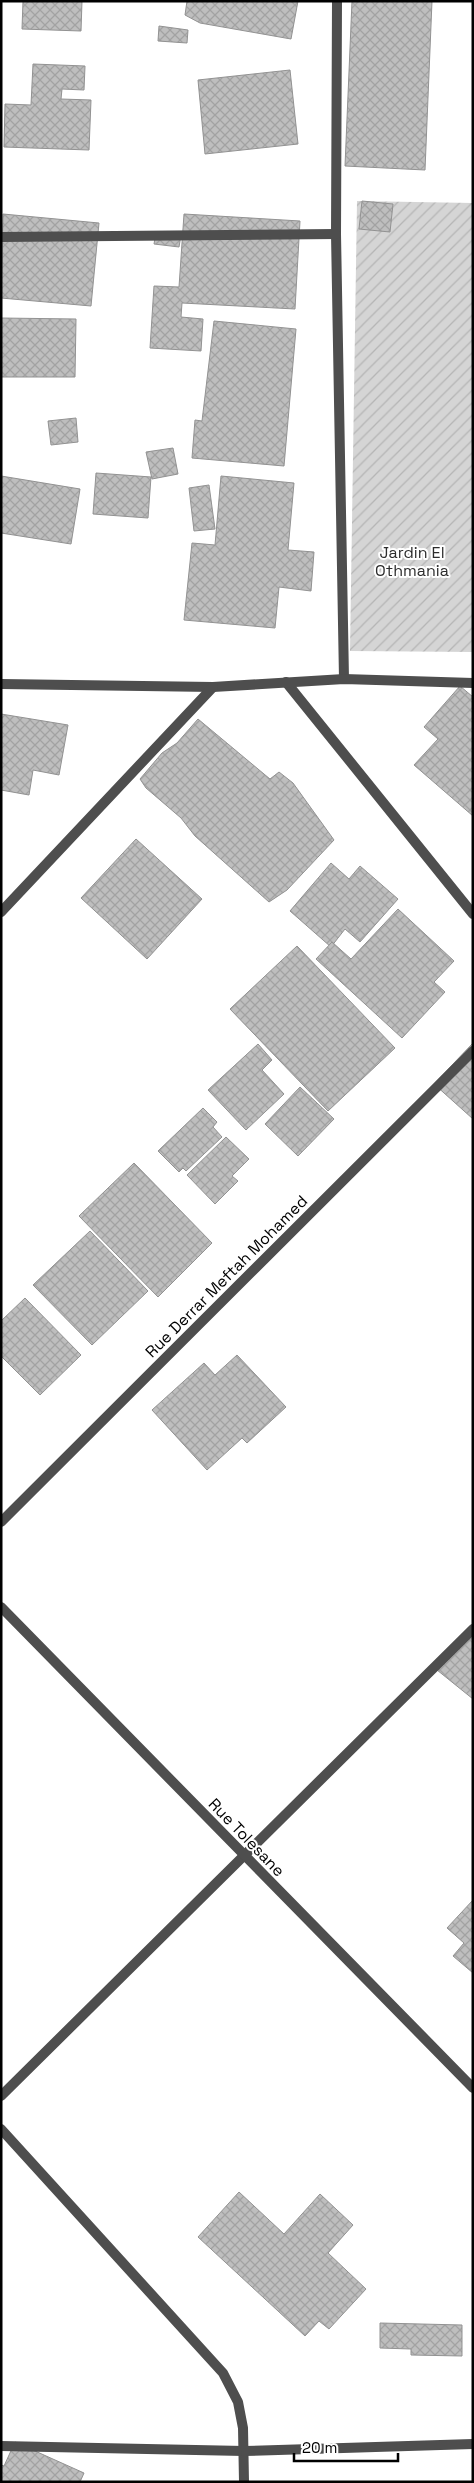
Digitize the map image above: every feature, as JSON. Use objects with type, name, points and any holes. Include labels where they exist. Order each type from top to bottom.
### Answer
[{"type":"street","points":[[337,1],[336,234],[344,679]]},
{"type":"street","points":[[1,238],[336,234]]},
{"type":"street","points":[[1,684],[214,687],[344,679],[473,683]]},
{"type":"street","points":[[286,682],[473,914]]},
{"type":"street","points":[[1,912],[214,687]]},
{"type":"street","name":"Rue Derrar Meftah Mohamed","points":[[1,1522],[473,1051]]},
{"type":"street","name":"Rue Tolesane","points":[[1,1607],[473,2088]]},
{"type":"street","points":[[1,2096],[473,1629]]},
{"type":"street","points":[[1,2129],[223,2373],[238,2402],[243,2428],[244,2482]]},
{"type":"street","points":[[1,2446],[244,2451],[473,2444]]},
{"type":"green space","name":"Jardin El Othmania","points":[[357,201],[473,203],[473,652],[350,651]]},
{"type":"building","points":[[23,1],[82,1],[81,31],[22,29]]},
{"type":"building","points":[[187,1],[298,1],[291,39],[200,23],[185,15]]},
{"type":"building","points":[[352,1],[432,1],[425,170],[345,166]]},
{"type":"building","points":[[159,26],[188,30],[187,43],[158,41]]},
{"type":"building","points":[[33,64],[85,66],[84,90],[62,89],[61,99],[91,100],[89,150],[4,147],[5,104],[31,105]]},
{"type":"building","points":[[290,70],[298,144],[205,154],[198,80]]},
{"type":"building","points":[[362,201],[393,204],[390,232],[359,229]]},
{"type":"building","points":[[3,214],[99,223],[91,306],[1,298]]},
{"type":"building","points":[[184,214],[300,221],[295,309],[182,303],[181,317],[203,319],[201,351],[150,348],[154,286],[179,287]]},
{"type":"building","points":[[156,232],[181,235],[179,247],[154,244]]},
{"type":"building","points":[[1,318],[76,319],[75,377],[1,377]]},
{"type":"building","points":[[214,321],[296,329],[284,466],[192,458],[195,420],[202,421]]},
{"type":"building","points":[[76,418],[78,442],[51,445],[48,421]]},
{"type":"building","points":[[173,448],[178,474],[152,479],[146,452]]},
{"type":"building","points":[[96,473],[151,477],[148,518],[93,514]]},
{"type":"building","points":[[1,476],[80,489],[71,544],[1,533]]},
{"type":"building","points":[[221,476],[294,483],[288,550],[314,552],[311,591],[279,587],[275,628],[184,620],[192,543],[215,545]]},
{"type":"building","points":[[209,485],[215,529],[194,531],[189,488]]},
{"type":"building","points":[[460,686],[473,697],[473,816],[414,765],[438,739],[424,727]]},
{"type":"building","points":[[1,714],[68,725],[59,775],[33,770],[29,795],[1,790]]},
{"type":"building","points":[[198,719],[270,779],[279,772],[293,783],[334,840],[287,890],[269,902],[195,836],[181,818],[146,788],[140,779],[162,753],[177,743]]},
{"type":"building","points":[[136,839],[202,899],[147,959],[81,898]]},
{"type":"building","points":[[331,863],[349,879],[360,866],[398,899],[360,942],[345,929],[331,947],[290,911]]},
{"type":"building","points":[[398,909],[454,961],[434,982],[445,992],[402,1038],[316,959],[332,942],[351,959]]},
{"type":"building","points":[[297,946],[395,1048],[328,1111],[230,1009]]},
{"type":"building","points":[[473,1043],[473,1119],[434,1084]]},
{"type":"building","points":[[258,1044],[272,1060],[262,1070],[284,1094],[246,1130],[208,1090]]},
{"type":"building","points":[[300,1087],[334,1119],[298,1156],[265,1124]]},
{"type":"building","points":[[203,1108],[217,1122],[213,1127],[222,1137],[186,1171],[183,1168],[179,1172],[158,1151]]},
{"type":"building","points":[[226,1137],[249,1159],[232,1176],[238,1181],[215,1204],[187,1175]]},
{"type":"building","points":[[134,1163],[212,1243],[158,1297],[79,1216]]},
{"type":"building","points":[[90,1231],[148,1291],[92,1345],[33,1285]]},
{"type":"building","points":[[25,1298],[81,1355],[40,1395],[1,1356],[1,1321]]},
{"type":"building","points":[[237,1355],[286,1407],[247,1443],[242,1438],[207,1470],[152,1410],[204,1363],[215,1375]]},
{"type":"building","points":[[473,1626],[473,1699],[437,1670]]},
{"type":"building","points":[[473,1900],[473,1973],[453,1956],[464,1943],[447,1928]]},
{"type":"building","points":[[239,2192],[284,2234],[320,2194],[353,2225],[328,2253],[366,2289],[329,2329],[319,2321],[305,2336],[198,2237]]},
{"type":"building","points":[[380,2323],[462,2325],[462,2356],[411,2355],[411,2349],[380,2348]]},
{"type":"building","points":[[15,2442],[84,2473],[80,2482],[1,2482],[1,2465],[4,2466]]}]
